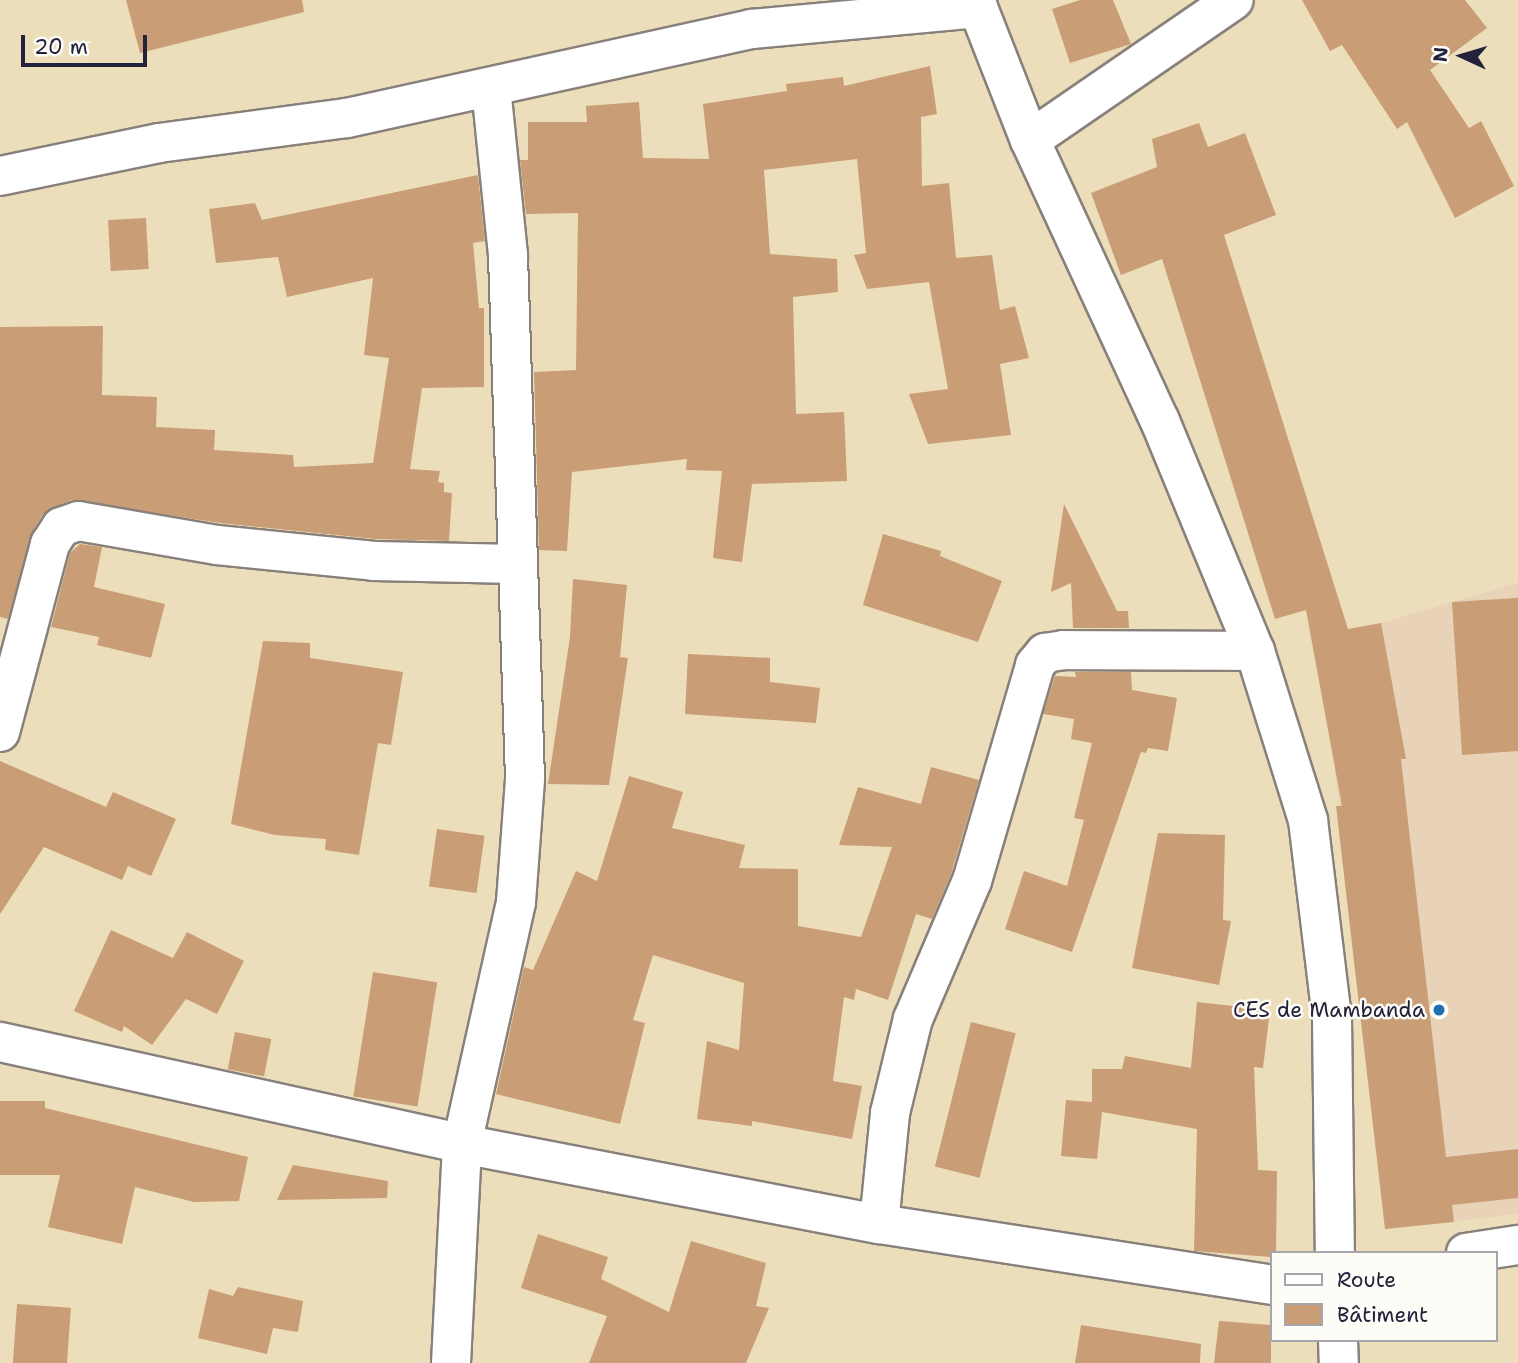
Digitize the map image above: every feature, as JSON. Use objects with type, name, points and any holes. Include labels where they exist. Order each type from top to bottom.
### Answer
[{"type":"street","points":[[1030,140],[1234,0]]},
{"type":"street","points":[[0,176],[159,143],[347,118],[752,29],[976,4],[1030,140],[1160,421],[1255,651],[1308,820],[1332,1018],[1335,1251]]},
{"type":"street","points":[[451,1363],[462,1144],[516,902],[526,779],[508,255],[491,87]]},
{"type":"street","points":[[0,732],[50,544],[61,527],[78,521],[217,545],[374,561],[517,564]]},
{"type":"street","points":[[879,1223],[890,1112],[913,1019],[972,881],[1035,665],[1045,653],[1063,650],[1255,651]]},
{"type":"street","points":[[0,1042],[462,1144],[879,1223],[1270,1285]]},
{"type":"street","points":[[1479,1251],[1518,1245]]},
{"type":"street","points":[[1338,1342],[1339,1363]]},
{"type":"shaded area","name":"CES de Mambanda","points":[[1518,583],[1518,1214],[1385,1229],[1334,761],[1311,636],[1381,623]]},
{"type":"building","points":[[126,0],[302,0],[304,12],[140,53]]},
{"type":"building","points":[[1080,0],[1113,0],[1131,44],[1070,63],[1052,9]]},
{"type":"building","points":[[1302,0],[1465,0],[1487,28],[1430,70],[1469,128],[1481,121],[1514,186],[1455,218],[1407,122],[1397,129],[1342,45],[1330,51]]},
{"type":"building","points":[[930,66],[937,114],[921,117],[922,186],[949,183],[956,258],[992,255],[1000,310],[1015,306],[1029,358],[1000,364],[1011,435],[928,444],[909,394],[948,389],[929,282],[867,289],[854,255],[866,253],[857,159],[764,170],[770,254],[837,259],[838,292],[793,297],[796,414],[844,412],[847,481],[752,484],[742,562],[713,558],[722,471],[686,470],[687,459],[572,472],[567,551],[539,550],[534,372],[576,370],[578,213],[526,214],[520,160],[528,160],[528,122],[587,122],[586,106],[639,102],[643,158],[709,159],[703,104],[787,91],[786,84],[843,77],[844,86]]},
{"type":"building","points":[[1199,123],[1208,147],[1245,133],[1276,215],[1224,235],[1348,629],[1381,623],[1406,759],[1401,759],[1446,1157],[1518,1149],[1518,1198],[1452,1205],[1454,1222],[1385,1229],[1336,806],[1342,806],[1306,610],[1275,619],[1162,259],[1121,275],[1091,193],[1157,167],[1152,139]]},
{"type":"building","points":[[478,175],[485,241],[473,243],[479,308],[484,308],[484,387],[422,388],[410,469],[440,471],[438,482],[444,483],[444,492],[452,493],[449,541],[375,539],[220,523],[71,500],[43,514],[32,532],[8,619],[0,617],[0,327],[103,326],[102,395],[157,397],[156,427],[215,430],[214,450],[293,455],[294,467],[373,463],[389,358],[364,355],[373,278],[287,297],[278,257],[216,263],[209,209],[255,203],[262,220]]},
{"type":"building","points":[[146,218],[149,269],[111,271],[108,220]]},
{"type":"building","points":[[1064,504],[1117,611],[1128,611],[1129,628],[1073,628],[1071,583],[1051,592]]},
{"type":"building","points":[[883,534],[941,551],[940,556],[1002,581],[978,642],[863,605]]},
{"type":"building","points":[[80,544],[102,547],[94,587],[165,604],[151,658],[97,645],[99,637],[51,627],[70,553]]},
{"type":"building","points":[[573,579],[627,585],[620,657],[628,658],[609,785],[548,784],[570,637]]},
{"type":"building","points":[[1518,598],[1518,751],[1462,755],[1452,602]]},
{"type":"building","points":[[263,641],[310,643],[310,658],[403,672],[391,745],[378,743],[359,855],[325,850],[326,839],[275,835],[231,824]]},
{"type":"building","points":[[688,654],[770,658],[770,682],[820,688],[816,723],[685,714]]},
{"type":"building","points":[[1075,672],[1131,672],[1132,690],[1177,698],[1168,751],[1148,748],[1146,753],[1141,752],[1072,952],[1005,929],[1024,871],[1067,886],[1084,820],[1074,818],[1092,743],[1071,739],[1074,719],[1043,714],[1055,676],[1076,677]]},
{"type":"building","points":[[0,761],[106,807],[113,792],[176,819],[151,876],[128,866],[122,880],[44,847],[0,914]]},
{"type":"building","points":[[931,767],[979,780],[951,874],[932,919],[916,914],[888,1000],[856,989],[854,1000],[844,997],[833,1081],[862,1086],[852,1139],[752,1121],[752,1126],[697,1119],[707,1041],[739,1050],[744,983],[653,955],[633,1020],[645,1023],[620,1124],[496,1094],[524,967],[533,970],[576,871],[597,881],[629,776],[683,792],[672,828],[745,845],[739,868],[798,869],[798,926],[861,937],[892,847],[839,845],[858,787],[921,804]]},
{"type":"building","points":[[437,829],[485,836],[476,893],[429,886]]},
{"type":"building","points":[[1158,833],[1225,835],[1223,920],[1231,921],[1219,985],[1132,968]]},
{"type":"building","points":[[111,930],[173,958],[187,932],[244,961],[217,1014],[186,999],[152,1045],[124,1026],[122,1032],[74,1011]]},
{"type":"building","points":[[373,972],[437,982],[417,1107],[353,1096]]},
{"type":"building","points":[[1197,1002],[1270,1010],[1263,1068],[1254,1067],[1258,1170],[1277,1171],[1276,1251],[1270,1251],[1270,1257],[1194,1251],[1197,1129],[1102,1112],[1097,1159],[1061,1156],[1066,1100],[1092,1102],[1092,1069],[1122,1069],[1125,1056],[1191,1068]]},
{"type":"building","points":[[971,1022],[1016,1033],[980,1178],[935,1167]]},
{"type":"building","points":[[235,1032],[271,1039],[264,1076],[228,1069]]},
{"type":"building","points":[[0,1101],[45,1101],[45,1108],[248,1157],[239,1201],[194,1202],[135,1187],[122,1244],[48,1227],[60,1175],[0,1175]]},
{"type":"building","points":[[293,1165],[388,1181],[387,1198],[277,1200]]},
{"type":"building","points":[[538,1234],[608,1257],[601,1279],[669,1312],[691,1241],[766,1263],[756,1306],[769,1308],[746,1363],[589,1363],[607,1316],[521,1288]]},
{"type":"building","points":[[238,1287],[303,1301],[298,1332],[273,1328],[267,1354],[198,1338],[209,1289],[233,1296]]},
{"type":"building","points":[[17,1304],[71,1308],[67,1363],[13,1363]]},
{"type":"building","points":[[1219,1321],[1270,1325],[1271,1363],[1214,1363]]},
{"type":"building","points":[[1081,1325],[1201,1344],[1200,1363],[1075,1363]]},
{"type":"place","name":"CES de Mambanda","points":[[1439,1010]]}]
